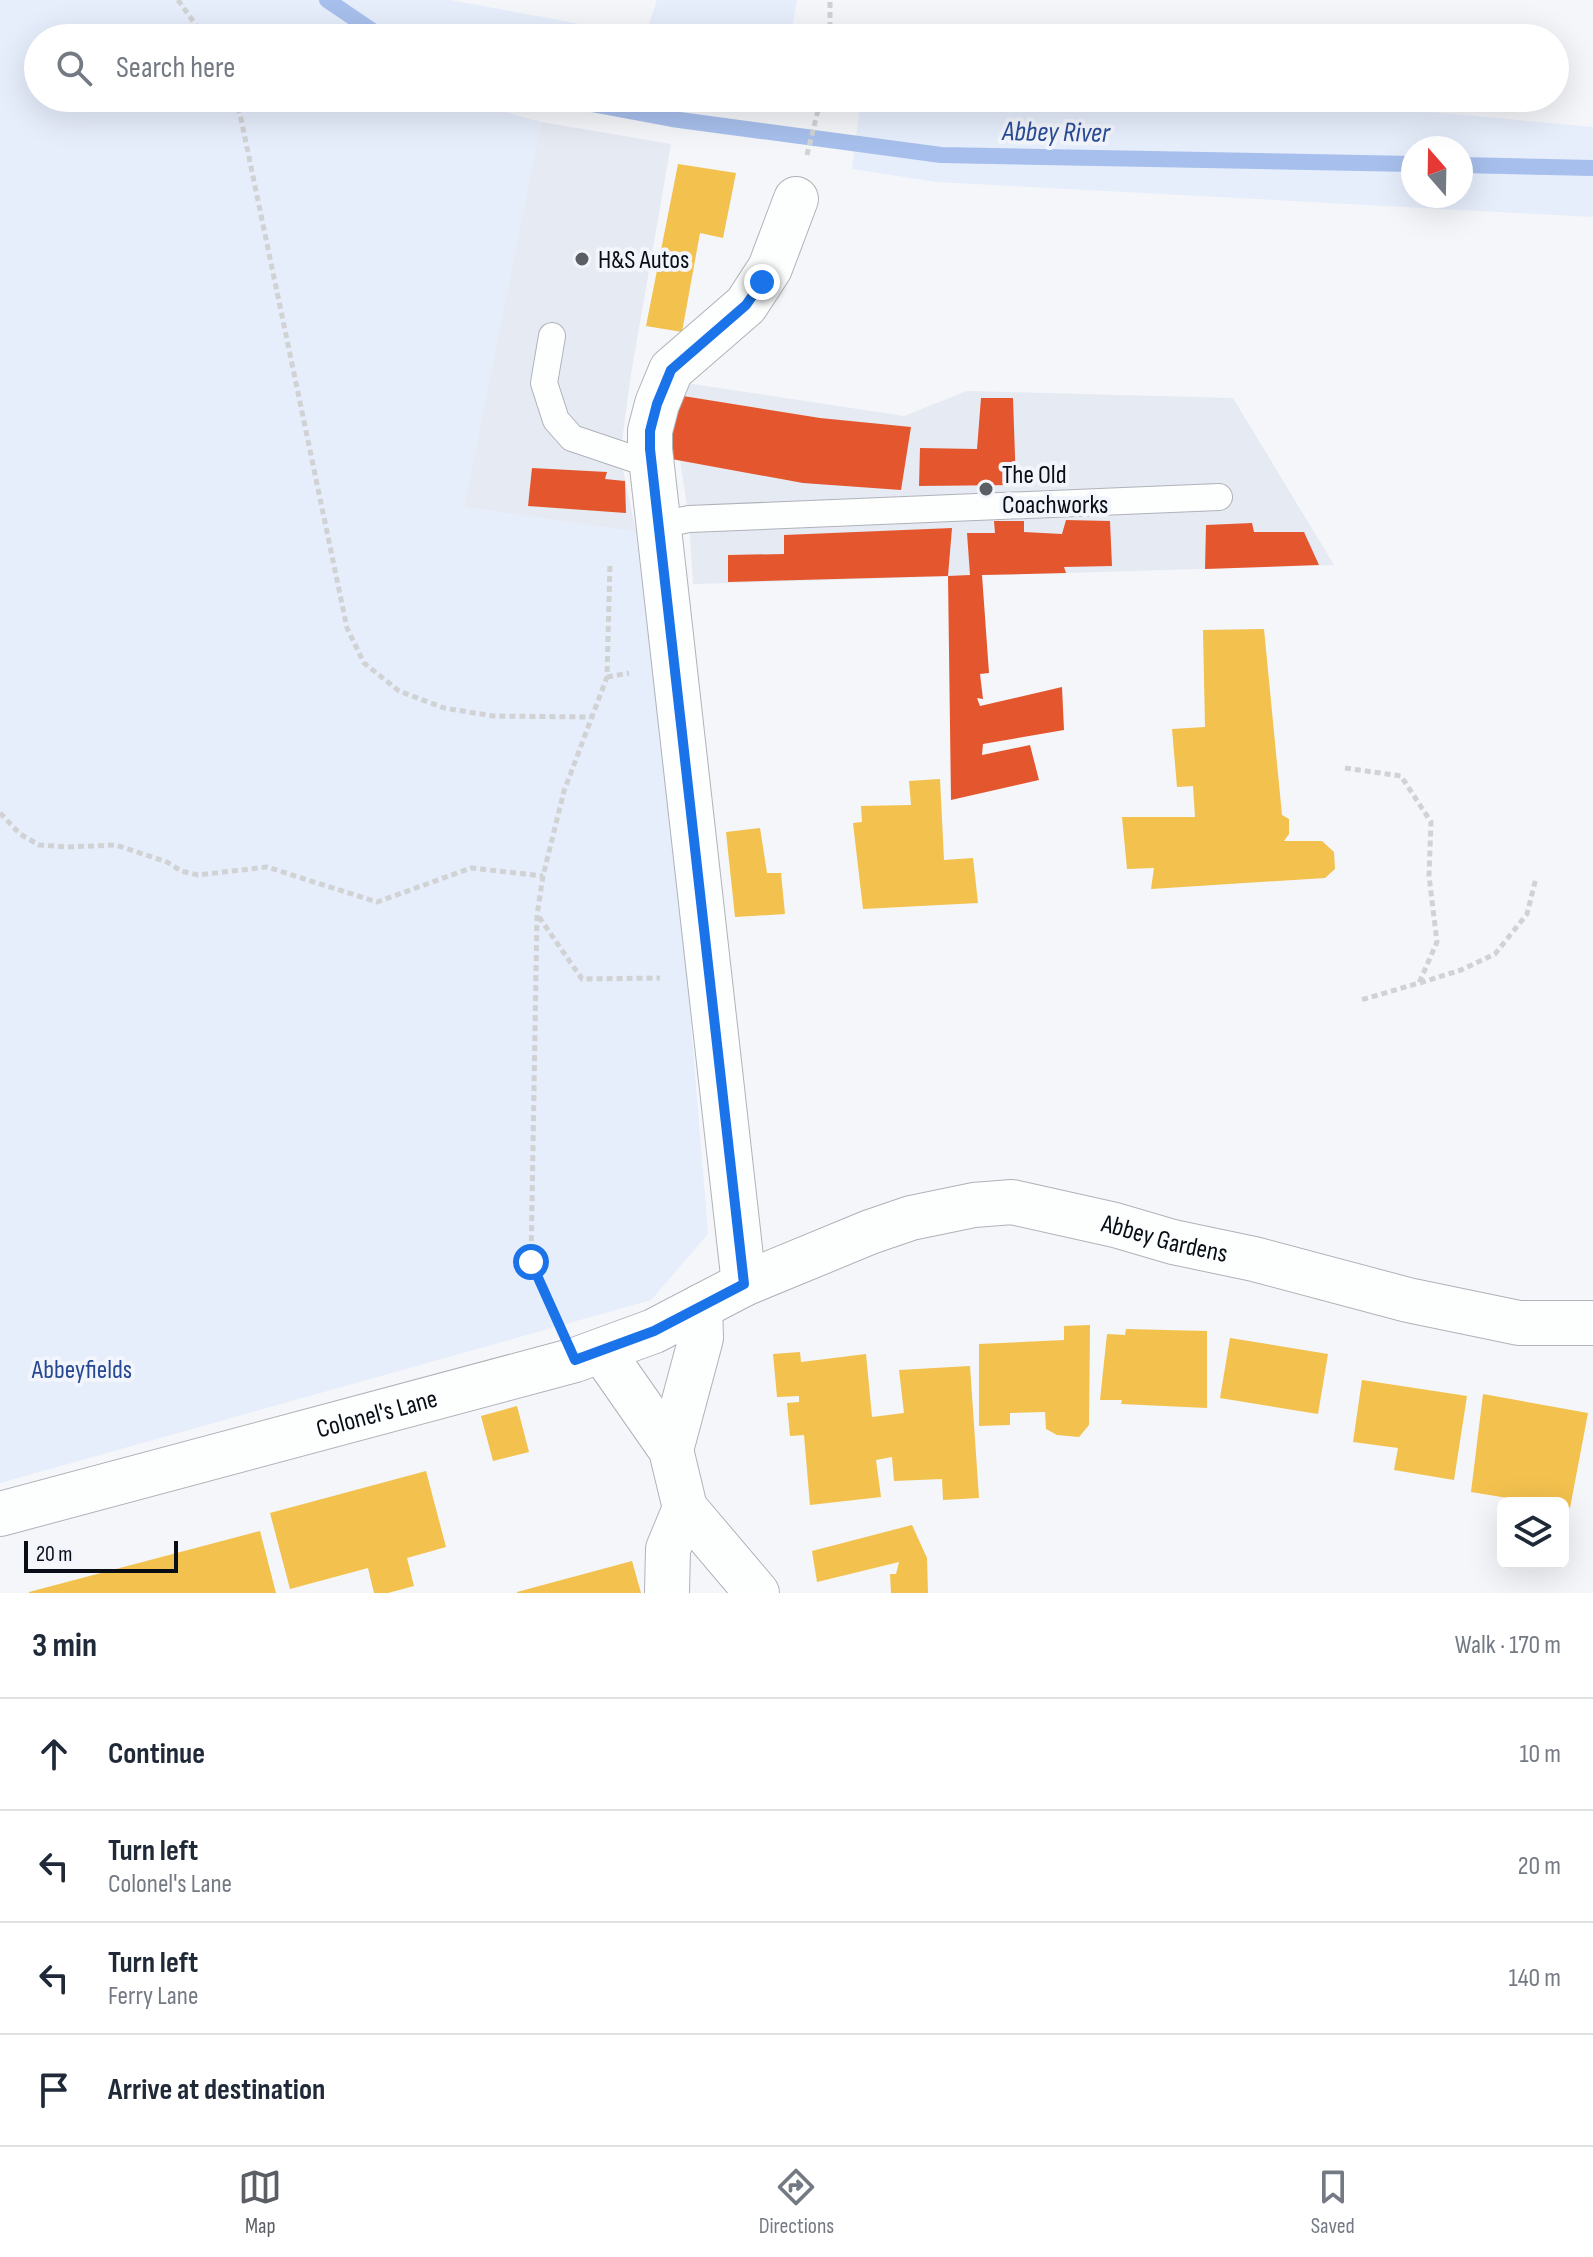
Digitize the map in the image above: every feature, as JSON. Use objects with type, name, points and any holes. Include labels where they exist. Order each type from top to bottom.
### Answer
[{"type":"street","points":[[744,1284],[650,431],[671,370],[746,305],[770,268],[800,183]]},
{"type":"street","name":"Abbey Gardens","points":[[744,1284],[911,1218],[974,1205],[1012,1202],[1254,1259],[1408,1300],[1519,1323],[1593,1323]]},
{"type":"street","name":"Colonel's Lane","points":[[0,1514],[588,1356],[654,1331],[744,1284]]},
{"type":"street","points":[[671,1450],[701,1338],[700,1307]]},
{"type":"street","points":[[588,1356],[671,1450],[685,1508],[757,1593]]},
{"type":"street","points":[[667,1593],[668,1549],[685,1508]]},
{"type":"lane","points":[[552,336],[544,383],[556,420],[572,438],[652,465]]},
{"type":"lane","points":[[659,525],[689,519],[1219,497]]},
{"type":"path","points":[[178,0],[195,24]]},
{"type":"path","points":[[830,0],[830,24]]},
{"type":"path","points":[[239,112],[347,628],[364,663],[399,691],[444,708],[493,716],[590,717]]},
{"type":"path","points":[[800,183],[817,112]]},
{"type":"path","points":[[588,1356],[531,1262],[537,915],[543,876],[564,791],[607,677],[610,561]]},
{"type":"path","points":[[1345,768],[1401,776],[1431,822],[1429,876],[1437,942],[1419,983]]},
{"type":"path","points":[[0,813],[20,834],[39,845],[116,845],[198,875],[267,867],[377,902],[471,868],[543,876]]},
{"type":"path","points":[[1361,1000],[1461,970],[1495,954],[1527,914],[1536,878]]},
{"type":"path","points":[[537,915],[582,979],[667,978]]},
{"type":"shaded area","name":"H&S Autos","points":[[541,122],[671,144],[620,456],[636,532],[464,507]]},
{"type":"shaded area","name":"The Old Coachworks","points":[[679,382],[904,416],[967,391],[1233,398],[1334,565],[693,584],[689,519],[680,460]]},
{"type":"green space","name":"Abbeyfields","points":[[0,0],[450,0],[580,24],[24,24],[24,112],[505,112],[541,122],[464,507],[636,532],[686,963],[708,1234],[651,1300],[0,1483]]},
{"type":"green space","points":[[657,0],[797,0],[793,24],[649,24]]},
{"type":"green space","points":[[859,112],[1431,112],[1593,127],[1593,217],[1424,208],[1473,208],[1473,136],[1401,136],[1401,207],[937,182],[852,169]]},
{"type":"building: Homes","points":[[678,164],[736,173],[723,238],[700,233],[682,332],[646,326]]},
{"type":"building: Homes","points":[[1264,629],[1282,815],[1289,819],[1289,834],[1284,841],[1322,841],[1334,852],[1335,869],[1325,878],[1151,889],[1154,868],[1127,869],[1122,817],[1195,817],[1193,786],[1177,787],[1172,729],[1205,727],[1203,630]]},
{"type":"building: Homes","points":[[940,779],[944,860],[973,858],[978,903],[863,909],[853,823],[862,822],[861,806],[911,805],[909,781]]},
{"type":"building: Homes","points":[[760,828],[767,873],[781,873],[785,914],[735,917],[726,832]]},
{"type":"building: Homes","points":[[1090,1325],[1089,1425],[1079,1437],[1057,1435],[1046,1429],[1045,1412],[1010,1413],[1010,1425],[979,1426],[979,1344],[1064,1340],[1064,1326]]},
{"type":"building: Homes","points":[[1126,1329],[1207,1331],[1207,1408],[1121,1404],[1122,1400],[1100,1400],[1107,1334],[1125,1335]]},
{"type":"building: Homes","points":[[1230,1338],[1328,1354],[1318,1414],[1220,1398]]},
{"type":"building: Homes","points":[[800,1352],[801,1362],[866,1354],[872,1417],[904,1413],[899,1370],[970,1366],[979,1498],[943,1500],[942,1479],[894,1481],[892,1457],[876,1460],[881,1497],[810,1505],[804,1435],[790,1436],[787,1403],[799,1402],[799,1396],[777,1397],[773,1354]]},
{"type":"building: Homes","points":[[1362,1380],[1467,1396],[1454,1480],[1394,1470],[1398,1448],[1353,1442]]},
{"type":"building: Homes","points":[[1483,1394],[1588,1413],[1570,1508],[1569,1497],[1501,1497],[1471,1492]]},
{"type":"building: Homes","points":[[517,1406],[529,1452],[493,1461],[481,1416]]},
{"type":"building: Homes","points":[[426,1471],[446,1547],[407,1558],[414,1586],[388,1593],[374,1593],[368,1568],[290,1589],[270,1513]]},
{"type":"building: Homes","points":[[912,1525],[927,1558],[928,1593],[891,1593],[890,1574],[896,1574],[899,1562],[817,1582],[812,1551]]},
{"type":"building: Homes","points":[[260,1531],[276,1593],[29,1593],[29,1592]]},
{"type":"building: Homes","points":[[632,1561],[641,1593],[517,1593],[517,1592]]},
{"type":"building: Shops","points":[[677,395],[820,418],[911,427],[901,490],[803,483],[666,458]]},
{"type":"building: Shops","points":[[981,398],[1013,398],[1016,485],[919,486],[920,448],[977,449]]},
{"type":"building: Shops","points":[[532,468],[607,472],[605,479],[625,481],[626,513],[528,506]]},
{"type":"building: Shops","points":[[1066,520],[1110,521],[1112,566],[1064,567],[1066,573],[982,575],[989,673],[980,674],[983,699],[977,698],[980,706],[1062,687],[1064,730],[983,744],[982,755],[1030,745],[1039,780],[951,800],[948,576],[970,575],[967,533],[995,533],[994,521],[1024,521],[1024,532],[1062,534]]},
{"type":"building: Shops","points":[[1252,523],[1254,532],[1304,532],[1319,565],[1205,569],[1206,525]]},
{"type":"building: Shops","points":[[952,528],[948,576],[728,582],[728,555],[784,554],[784,535]]},
{"type":"waterway","name":"Abbey River","points":[[327,0],[362,24]]},
{"type":"waterway","name":"Abbey River","points":[[634,112],[941,155],[1401,164]]},
{"type":"waterway","name":"Abbey River","points":[[1473,165],[1593,168]]},
{"type":"place","name":"H&S Autos","points":[[582,259]]},
{"type":"place","name":"The Old Coachworks","points":[[986,489]]},
{"type":"route","points":[[531,1262],[575,1360],[654,1331],[744,1284],[650,431],[671,370],[746,305],[762,282]]}]
